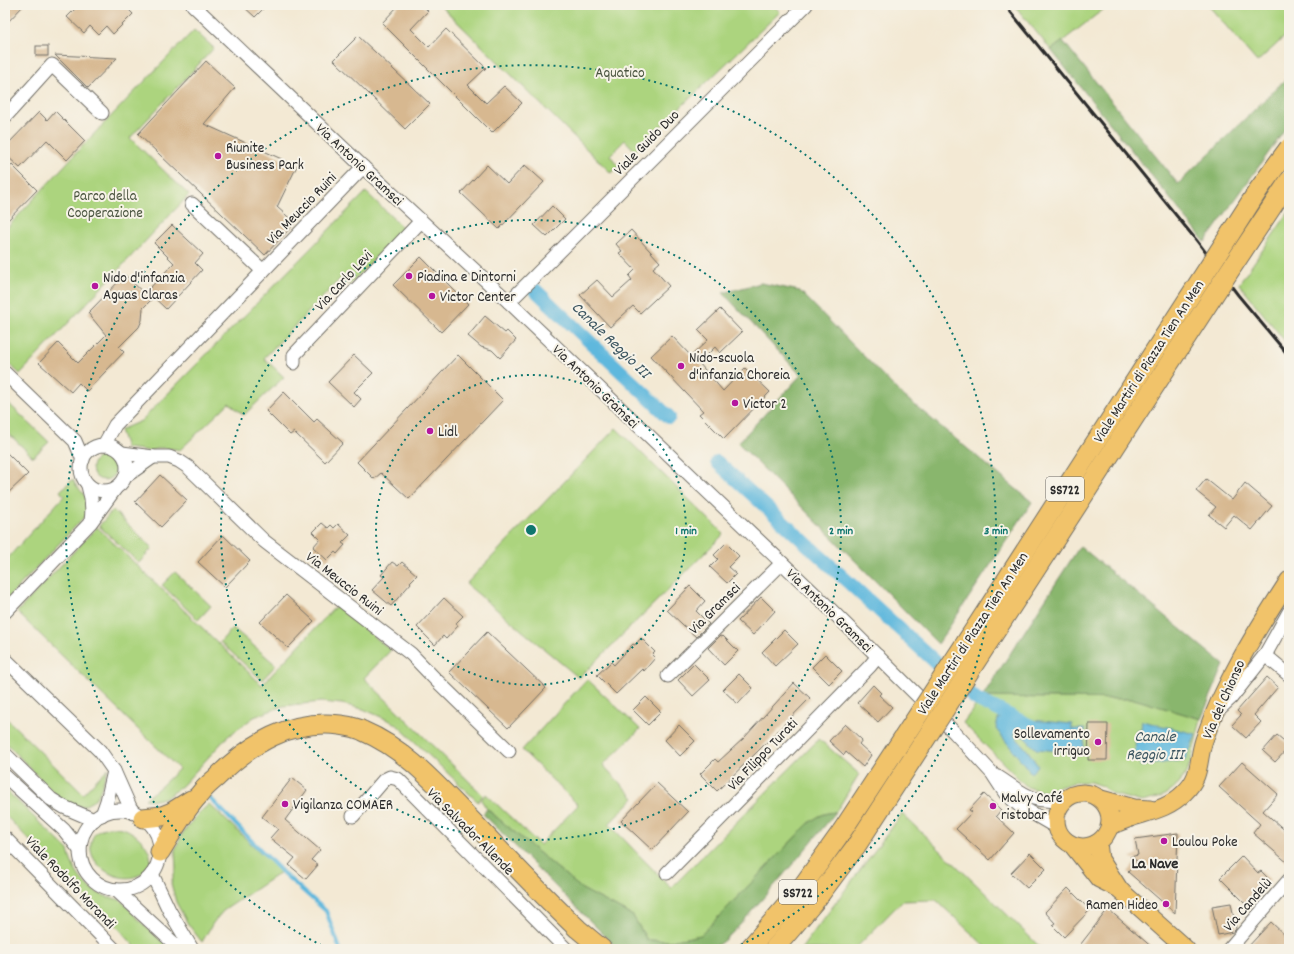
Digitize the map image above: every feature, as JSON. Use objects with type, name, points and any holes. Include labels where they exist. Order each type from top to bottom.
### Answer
[{"type":"highway","name":"Viale Martiri di Piazza Tien An Men","points":[[748,949],[798,891],[842,831],[974,630],[1231,232],[1289,148]]},
{"type":"highway","name":"Viale Martiri di Piazza Tien An Men","points":[[774,949],[816,900],[856,846],[1289,181]]},
{"type":"highway","points":[[160,852],[172,831],[199,795],[226,768],[247,751],[269,737],[302,726],[329,724],[347,726],[361,730],[384,741],[402,753],[430,779],[578,929],[602,949]]},
{"type":"highway","points":[[139,815],[162,816],[172,812],[199,795]]},
{"type":"highway","points":[[788,949],[816,900]]},
{"type":"highway","points":[[734,949],[774,920]]},
{"type":"highway","points":[[578,929],[588,949]]},
{"type":"main road","name":"Via del Chionso","points":[[1110,826],[1132,817],[1166,807],[1185,792],[1195,779],[1203,744],[1213,714],[1233,672],[1289,580]]},
{"type":"main road","name":"Via Antonio Gramsci","points":[[1065,799],[1079,793],[1087,793],[1100,799]]},
{"type":"main road","points":[[1056,827],[1055,819],[1057,812],[1065,799]]},
{"type":"main road","points":[[1100,799],[1134,808],[1156,810]]},
{"type":"main road","points":[[1073,846],[1086,847],[1098,843],[1108,833],[1110,826],[1109,811],[1100,799]]},
{"type":"main road","name":"Via Antonio Gramsci","points":[[1056,827],[1065,842],[1073,846],[1100,879],[1120,890]]},
{"type":"main road","points":[[1098,843],[1100,859],[1120,890],[1186,949]]},
{"type":"street","name":"Via Antonio Gramsci","points":[[193,5],[363,167],[509,302],[878,656],[955,733],[992,773],[1006,793],[1020,806],[1056,827]]},
{"type":"street","name":"Viale Guido Duo","points":[[509,302],[806,5]]},
{"type":"street","points":[[5,117],[52,65],[102,113]]},
{"type":"street","name":"Via Meuccio Ruini","points":[[82,460],[86,454],[100,446],[115,425],[363,167]]},
{"type":"street","points":[[192,204],[263,271]]},
{"type":"street","name":"Via Carlo Levi","points":[[294,363],[294,355],[421,221]]},
{"type":"street","points":[[5,373],[75,441],[82,460],[82,474],[92,499],[93,509],[91,522]]},
{"type":"street","points":[[5,612],[91,522],[115,490],[124,482],[128,470],[128,464],[121,452],[115,425]]},
{"type":"street","name":"Via Meuccio Ruini","points":[[75,441],[100,446],[115,447],[121,452],[153,457],[169,457],[188,467],[260,538],[411,654],[509,751]]},
{"type":"street","points":[[126,476],[153,457]]},
{"type":"street","points":[[88,486],[101,492],[115,490]]},
{"type":"street","name":"Via Gramsci","points":[[668,676],[782,563]]},
{"type":"street","points":[[1213,714],[1231,698],[1265,655],[1289,612]]},
{"type":"street","points":[[1265,655],[1289,675]]},
{"type":"street","name":"Via Filippo Turati","points":[[668,873],[870,666],[878,656]]},
{"type":"street","points":[[5,659],[100,751],[114,771],[130,807],[151,824],[159,842],[160,852]]},
{"type":"street","points":[[5,754],[51,799],[64,807],[98,817],[112,811],[123,810],[139,815]]},
{"type":"street","points":[[98,817],[107,801],[114,771]]},
{"type":"street","name":"Via Antonio Gramsci","points":[[992,773],[1029,798],[1052,801],[1065,799]]},
{"type":"street","name":"Viale Rodolfo Morandi","points":[[5,776],[64,830],[80,850]]},
{"type":"street","name":"Via Salvador Allende","points":[[353,816],[384,780],[390,777],[398,779],[566,949]]},
{"type":"street","name":"Viale Rodolfo Morandi","points":[[98,817],[84,833],[80,850],[81,859],[90,877],[106,888],[126,890],[136,887],[152,874],[156,867],[160,852]]},
{"type":"street","name":"Viale Rodolfo Morandi","points":[[5,838],[114,949]]},
{"type":"street","points":[[152,874],[169,910],[192,949]]},
{"type":"street","name":"Via Candelù","points":[[1229,949],[1289,880]]},
{"type":"street","name":"Viale Rodolfo Morandi","points":[[116,890],[180,949]]},
{"type":"green space","name":"Aquatico","points":[[440,5],[773,5],[780,12],[635,151],[625,140],[610,155],[619,167],[611,173]]},
{"type":"green space","points":[[1014,5],[1109,5],[1051,50]]},
{"type":"green space","points":[[1208,5],[1289,5],[1289,33],[1257,62]]},
{"type":"green space","name":"Parco della Cooperazione","points":[[194,30],[214,48],[130,138],[189,195],[20,374],[5,360],[5,230],[90,138]]},
{"type":"green space","points":[[1063,41],[1178,184],[1289,76],[1289,124],[1205,242],[1051,50]]},
{"type":"green space","points":[[366,192],[404,229],[349,285],[341,278],[264,358],[284,377],[244,415],[229,403],[180,450],[161,448],[150,451],[126,448],[120,430],[141,421]]},
{"type":"green space","points":[[1289,212],[1289,346],[1239,284]]},
{"type":"green space","points":[[761,283],[800,291],[899,392],[1032,502],[938,644],[738,443],[801,375],[723,293]]},
{"type":"green space","points":[[5,400],[49,442],[33,457],[5,430]]},
{"type":"green space","points":[[616,428],[724,534],[579,678],[466,584]]},
{"type":"green space","points":[[104,456],[113,459],[116,468],[113,477],[104,480],[95,477],[92,468],[95,459]]},
{"type":"green space","points":[[73,479],[75,484],[87,498],[88,513],[5,601],[5,561],[64,496],[60,491]]},
{"type":"green space","points":[[113,510],[152,548],[139,563],[99,526]]},
{"type":"green space","points":[[97,527],[262,685],[336,606],[391,650],[364,678],[483,795],[478,802],[395,723],[363,709],[342,704],[321,702],[283,706],[254,717],[227,737],[182,786],[167,797],[156,800],[145,799],[179,769],[17,612]]},
{"type":"green space","points":[[1080,546],[1224,665],[1201,719],[1134,699],[982,697]]},
{"type":"green space","points":[[175,572],[211,606],[198,620],[162,585]]},
{"type":"green space","points":[[233,628],[276,665],[262,680],[220,642]]},
{"type":"green space","points":[[587,679],[640,729],[603,765],[634,798],[609,824],[671,888],[819,739],[859,774],[836,812],[827,813],[820,816],[807,825],[701,935],[671,941],[647,940],[633,916],[582,889],[487,809],[481,800],[486,794],[540,845],[578,805],[522,750]]},
{"type":"green space","points":[[982,697],[1134,699],[1201,719],[1191,761],[1185,775],[1174,789],[1161,797],[1142,802],[1112,794],[1102,786],[1090,782],[1075,782],[1044,792],[1027,787],[963,723]]},
{"type":"green space","points":[[5,717],[83,794],[108,768],[99,794],[93,801],[84,806],[73,806],[55,794],[5,742]]},
{"type":"green space","points":[[5,789],[68,850],[73,865],[80,878],[91,889],[107,897],[120,900],[148,929],[171,949],[137,949],[113,922],[80,892],[5,815]]},
{"type":"green space","points":[[209,804],[281,872],[223,911],[213,923],[202,942],[188,924],[176,902],[171,883],[176,869],[175,850],[182,834],[197,815]]},
{"type":"green space","points":[[487,809],[582,889],[633,916],[647,940],[671,941],[701,935],[807,825],[820,816],[827,813],[836,812],[741,923],[718,945],[711,949],[621,949],[616,947],[483,814]]},
{"type":"green space","points":[[902,814],[1042,949],[988,949],[936,900],[902,901],[855,949],[801,949]]},
{"type":"green space","points":[[108,827],[126,829],[143,842],[150,854],[151,860],[145,872],[129,878],[113,875],[105,871],[94,859],[91,851],[91,841],[97,831]]},
{"type":"water","points":[[1002,718],[1018,725],[1014,735],[1028,751],[1038,766],[1031,773],[996,729],[998,719]]},
{"type":"water","points":[[1031,720],[1072,724],[1072,729],[1085,729],[1083,753],[1036,749],[1022,735],[1026,723],[1029,724]]},
{"type":"water","name":"Canale Reggio III","points":[[1142,721],[1196,734],[1190,750],[1188,751],[1186,760],[1140,766],[1140,758],[1135,758],[1136,730],[1141,729]]},
{"type":"building","points":[[5,5],[24,5],[5,25]]},
{"type":"building","points":[[79,5],[124,5],[133,14],[113,34],[106,26],[98,34],[90,26],[84,33],[67,17]]},
{"type":"building","points":[[242,5],[267,5],[255,17]]},
{"type":"building","points":[[399,5],[422,5],[428,11],[411,29],[429,47],[446,29],[486,68],[468,85],[486,103],[504,86],[522,103],[492,133],[382,23]]},
{"type":"building","points":[[358,36],[430,104],[405,129],[334,60]]},
{"type":"building","points":[[36,46],[48,46],[48,56],[36,56]]},
{"type":"building","points":[[55,55],[117,58],[88,88]]},
{"type":"building","name":"Riunite Business Park","points":[[206,61],[235,88],[204,124],[297,166],[277,207],[295,223],[265,255],[138,134]]},
{"type":"building","points":[[55,111],[85,141],[67,160],[47,140],[20,168],[5,154],[5,147],[39,112],[47,120]]},
{"type":"building","points":[[12,165],[37,190],[5,223],[5,172]]},
{"type":"building","points":[[487,165],[507,184],[525,165],[544,182],[499,229],[461,193]]},
{"type":"building","points":[[552,206],[565,219],[547,237],[534,225]]},
{"type":"building","points":[[172,225],[203,254],[195,263],[202,270],[166,309],[147,291],[174,263],[154,243]]},
{"type":"building","points":[[631,230],[660,262],[653,268],[669,286],[640,313],[633,306],[610,327],[580,295],[597,280],[613,297],[632,280],[629,276],[635,270],[619,253],[622,251],[616,244]]},
{"type":"building","name":"Victor Center","points":[[421,257],[468,304],[441,332],[393,285]]},
{"type":"building","points":[[125,275],[151,300],[143,308],[142,320],[139,327],[119,347],[124,352],[87,391],[79,383],[71,392],[39,363],[58,343],[78,363],[106,335],[88,313]]},
{"type":"building","points":[[720,309],[742,332],[720,353],[715,347],[699,363],[723,391],[745,368],[770,392],[724,439],[699,414],[703,411],[651,356],[672,336],[691,356],[708,340],[698,330]]},
{"type":"building","points":[[485,316],[505,333],[507,331],[516,340],[500,358],[492,350],[481,347],[468,336]]},
{"type":"building","points":[[354,355],[373,373],[354,392],[361,399],[354,407],[328,382]]},
{"type":"building","name":"Lidl","points":[[458,355],[503,400],[409,499],[381,473],[374,479],[357,462]]},
{"type":"building","points":[[284,392],[314,422],[317,419],[343,443],[325,462],[294,432],[290,435],[266,411]]},
{"type":"building","points":[[5,451],[28,474],[5,496]]},
{"type":"building","points":[[160,475],[187,500],[161,527],[135,502]]},
{"type":"building","points":[[1206,479],[1232,500],[1245,483],[1272,506],[1252,530],[1234,515],[1224,527],[1209,515],[1216,507],[1196,491]]},
{"type":"building","points":[[322,523],[328,528],[331,525],[334,528],[338,524],[350,535],[342,543],[345,545],[337,554],[335,552],[327,560],[313,547],[320,539],[313,532]]},
{"type":"building","points":[[223,535],[250,561],[225,587],[198,562]]},
{"type":"building","points":[[726,543],[739,556],[728,567],[736,574],[727,583],[710,567],[718,559],[714,555]]},
{"type":"building","points":[[392,562],[398,566],[402,562],[417,575],[391,606],[372,590],[384,577],[381,575]]},
{"type":"building","points":[[690,586],[705,601],[696,611],[709,624],[696,637],[667,610]]},
{"type":"building","points":[[286,595],[314,621],[288,648],[260,622]]},
{"type":"building","points":[[761,597],[775,611],[753,635],[738,621]]},
{"type":"building","points":[[444,598],[463,616],[456,623],[458,626],[446,639],[443,636],[435,645],[417,627]]},
{"type":"building","points":[[784,630],[798,644],[775,666],[762,652]]},
{"type":"building","points":[[487,632],[546,688],[508,728],[449,672]]},
{"type":"building","points":[[720,636],[723,636],[738,651],[724,665],[708,648]]},
{"type":"building","points":[[641,638],[655,652],[652,655],[655,658],[644,671],[642,669],[616,694],[597,675],[611,662],[614,665],[633,644],[635,645]]},
{"type":"building","points":[[825,654],[842,671],[829,684],[812,667]]},
{"type":"building","points":[[694,664],[710,680],[693,696],[678,680]]},
{"type":"building","points":[[739,674],[753,688],[738,704],[723,690]]},
{"type":"building","points":[[1267,677],[1278,687],[1254,715],[1261,722],[1246,738],[1232,725],[1241,715],[1237,711]]},
{"type":"building","points":[[794,683],[810,698],[717,791],[700,774],[715,759],[718,762],[744,738]]},
{"type":"building","points":[[873,685],[881,693],[879,695],[892,707],[878,722],[857,703]]},
{"type":"building","points":[[646,697],[661,712],[648,725],[633,710]]},
{"type":"building","points":[[845,724],[862,740],[859,744],[871,755],[863,767],[846,752],[844,755],[829,741]]},
{"type":"building","name":"Sollevamento irriguo","points":[[1089,724],[1108,724],[1107,760],[1088,760]]},
{"type":"building","points":[[679,725],[695,741],[680,756],[665,740]]},
{"type":"building","points":[[1277,735],[1289,745],[1289,747],[1275,762],[1263,751]]},
{"type":"building","points":[[1242,762],[1278,794],[1263,811],[1289,834],[1289,864],[1253,833],[1260,824],[1219,787]]},
{"type":"building","points":[[292,778],[307,790],[285,820],[320,850],[311,860],[318,865],[306,879],[289,865],[295,858],[270,838],[278,829],[262,817]]},
{"type":"building","points":[[657,783],[688,812],[652,850],[621,821]]},
{"type":"building","points":[[984,794],[1001,810],[996,816],[1014,833],[990,860],[956,829],[972,812],[969,810]]},
{"type":"building","points":[[1178,833],[1175,913],[1128,872],[1137,861],[1130,857],[1138,855],[1135,839]]},
{"type":"building","points":[[1030,853],[1046,869],[1027,888],[1011,873]]},
{"type":"building","points":[[1242,856],[1258,873],[1261,871],[1270,880],[1246,904],[1220,878]]},
{"type":"building","points":[[1068,888],[1090,910],[1064,937],[1052,925],[1055,923],[1045,912]]},
{"type":"building","points":[[1231,903],[1236,929],[1233,932],[1218,935],[1212,906]]},
{"type":"building","points":[[1108,909],[1154,949],[1077,949]]},
{"type":"building","points":[[1271,922],[1289,939],[1289,949],[1246,949]]},
{"type":"waterway","name":"Canale Reggio III","points":[[530,285],[669,417]]},
{"type":"waterway","name":"Canale Reggio III","points":[[717,462],[976,699],[1037,729],[1043,729]]},
{"type":"waterway","points":[[211,799],[284,874],[326,911],[340,949]]},
{"type":"railway","points":[[1005,5],[1197,241],[1238,295],[1289,356]]},
{"type":"place","name":"Riunite Business Park","points":[[218,156]]},
{"type":"place","name":"Piadina e Dintorni","points":[[409,276]]},
{"type":"place","name":"Nido d'infanzia Aguas Claras","points":[[95,286]]},
{"type":"place","name":"Victor Center","points":[[432,296]]},
{"type":"place","name":"Nido-scuola d'infanzia Choreia","points":[[681,366]]},
{"type":"place","name":"Victor 2","points":[[735,403]]},
{"type":"place","name":"Lidl","points":[[430,431]]},
{"type":"place","name":"Sollevamento irriguo","points":[[1098,742]]},
{"type":"place","name":"Vigilanza COMAER","points":[[285,804]]},
{"type":"place","name":"Malvy Café ristobar","points":[[993,806]]},
{"type":"place","name":"Loulou Poke","points":[[1164,841]]},
{"type":"place","name":"Ramen Hideo","points":[[1166,904]]},
{"type":"district","name":"La Nave","points":[[1155,862]]}]
